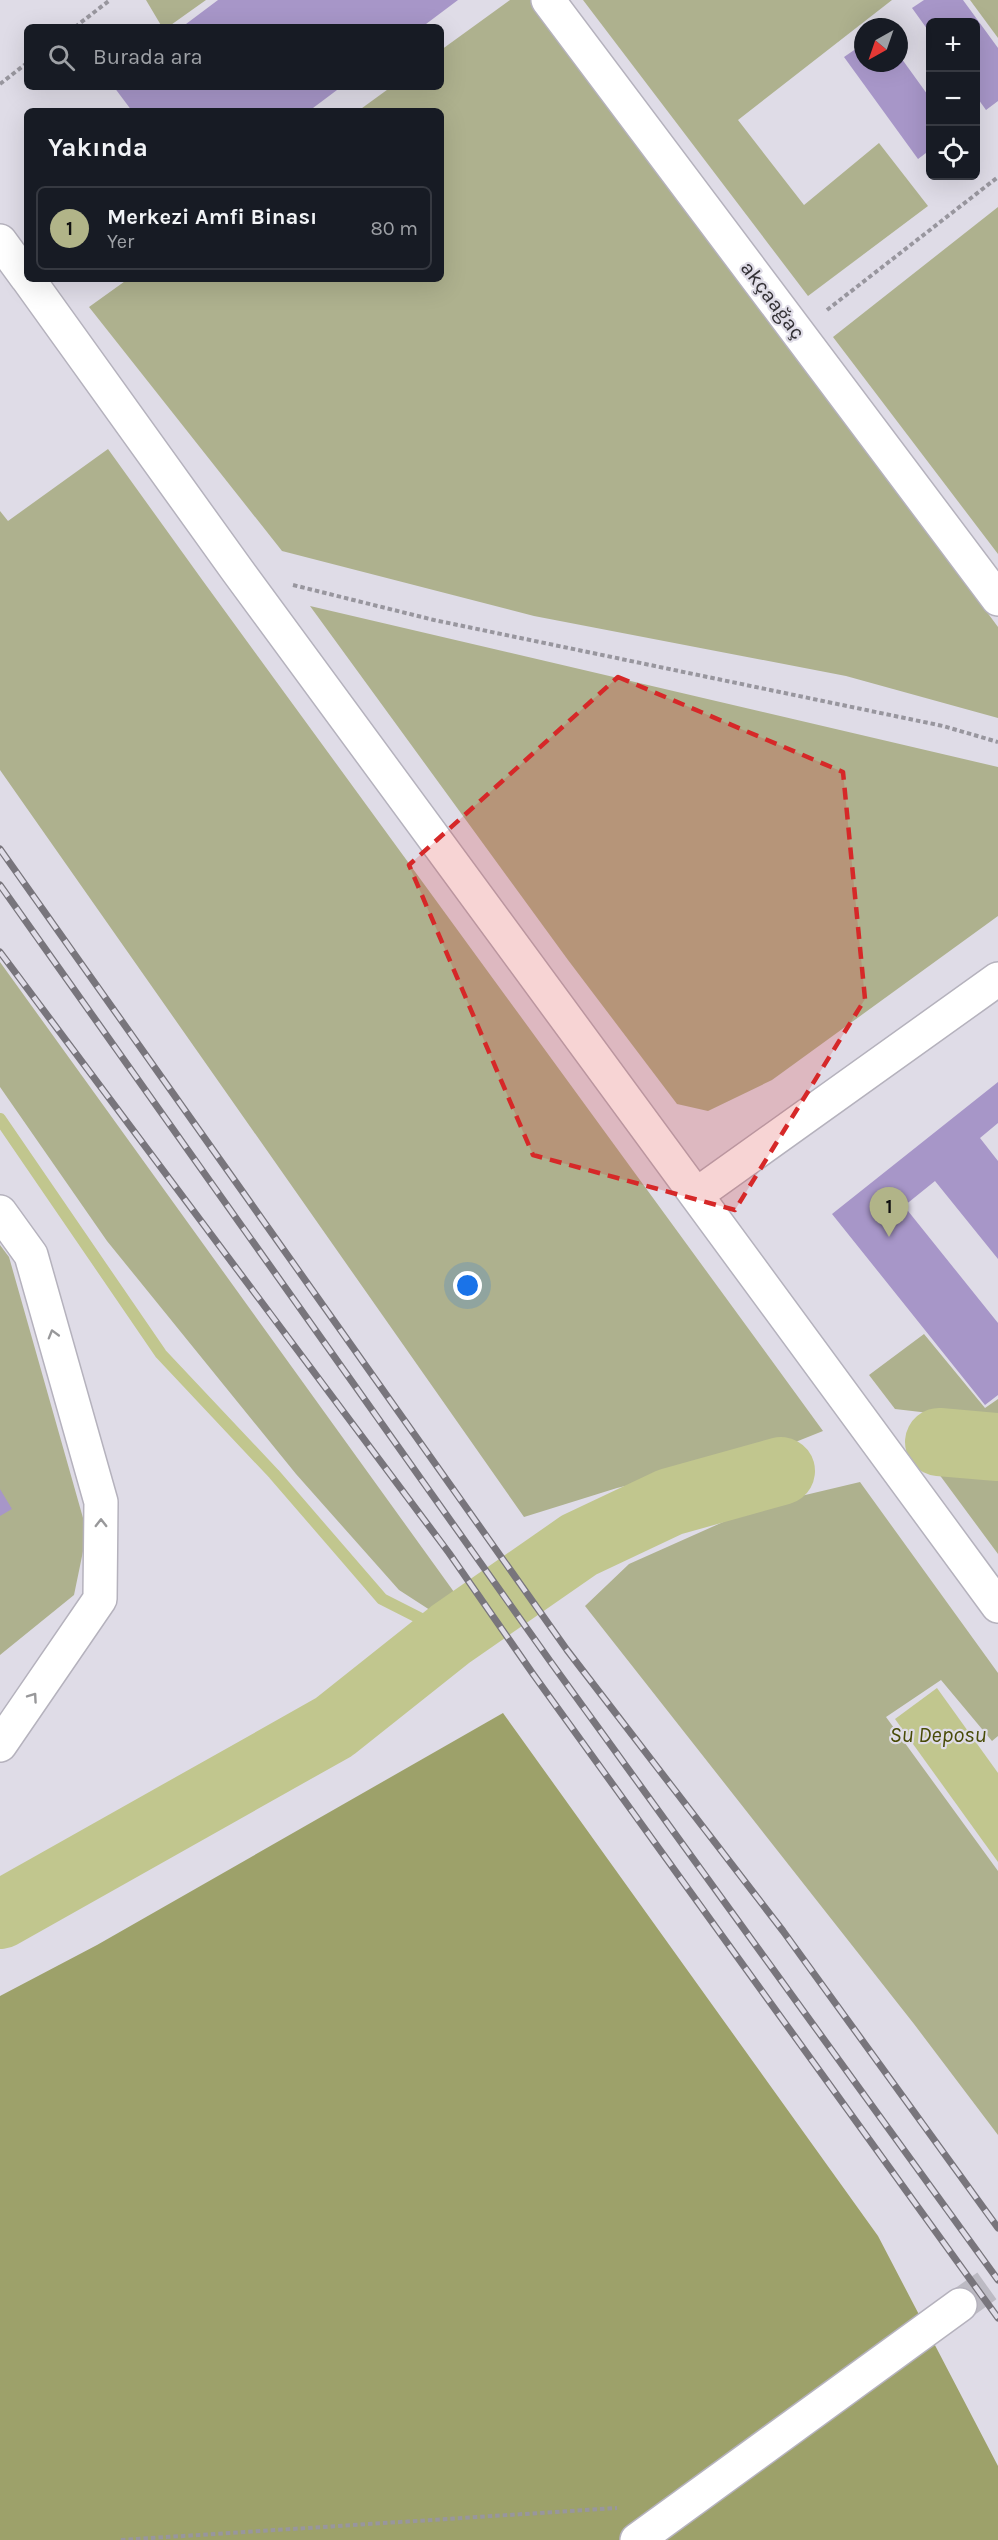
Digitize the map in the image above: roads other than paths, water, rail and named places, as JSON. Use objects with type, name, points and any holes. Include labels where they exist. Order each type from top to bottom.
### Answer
[{"type":"street","name":"akçaağaç","points":[[548,0],[998,599]]},
{"type":"street","points":[[0,241],[24,275]]},
{"type":"street","points":[[29,282],[237,570],[998,1606]]},
{"type":"street","points":[[696,1195],[998,979]]},
{"type":"street","points":[[0,1212],[31,1255],[101,1502],[101,1545],[100,1599],[0,1745]]},
{"type":"street","points":[[637,2540],[960,2305]]},
{"type":"water","name":"Su Deposu","points":[[937,1688],[998,1773],[998,1862],[895,1719]]},
{"type":"waterway","points":[[0,1119],[161,1354],[274,1474],[382,1599],[451,1634]]},
{"type":"waterway","points":[[939,1442],[998,1447]]},
{"type":"waterway","points":[[0,1915],[334,1727],[451,1634],[579,1545],[670,1502],[781,1471]]},
{"type":"tunnel","points":[[960,2305],[998,2278]]},
{"type":"railway","points":[[0,849],[567,1650],[783,1931],[998,2228]]},
{"type":"railway","points":[[0,885],[550,1661],[998,2280]]},
{"type":"railway","points":[[0,952],[449,1553],[533,1674],[998,2318]]},
{"type":"place","name":"Merkezi Amfi Binası","points":[[889,1237]]}]
